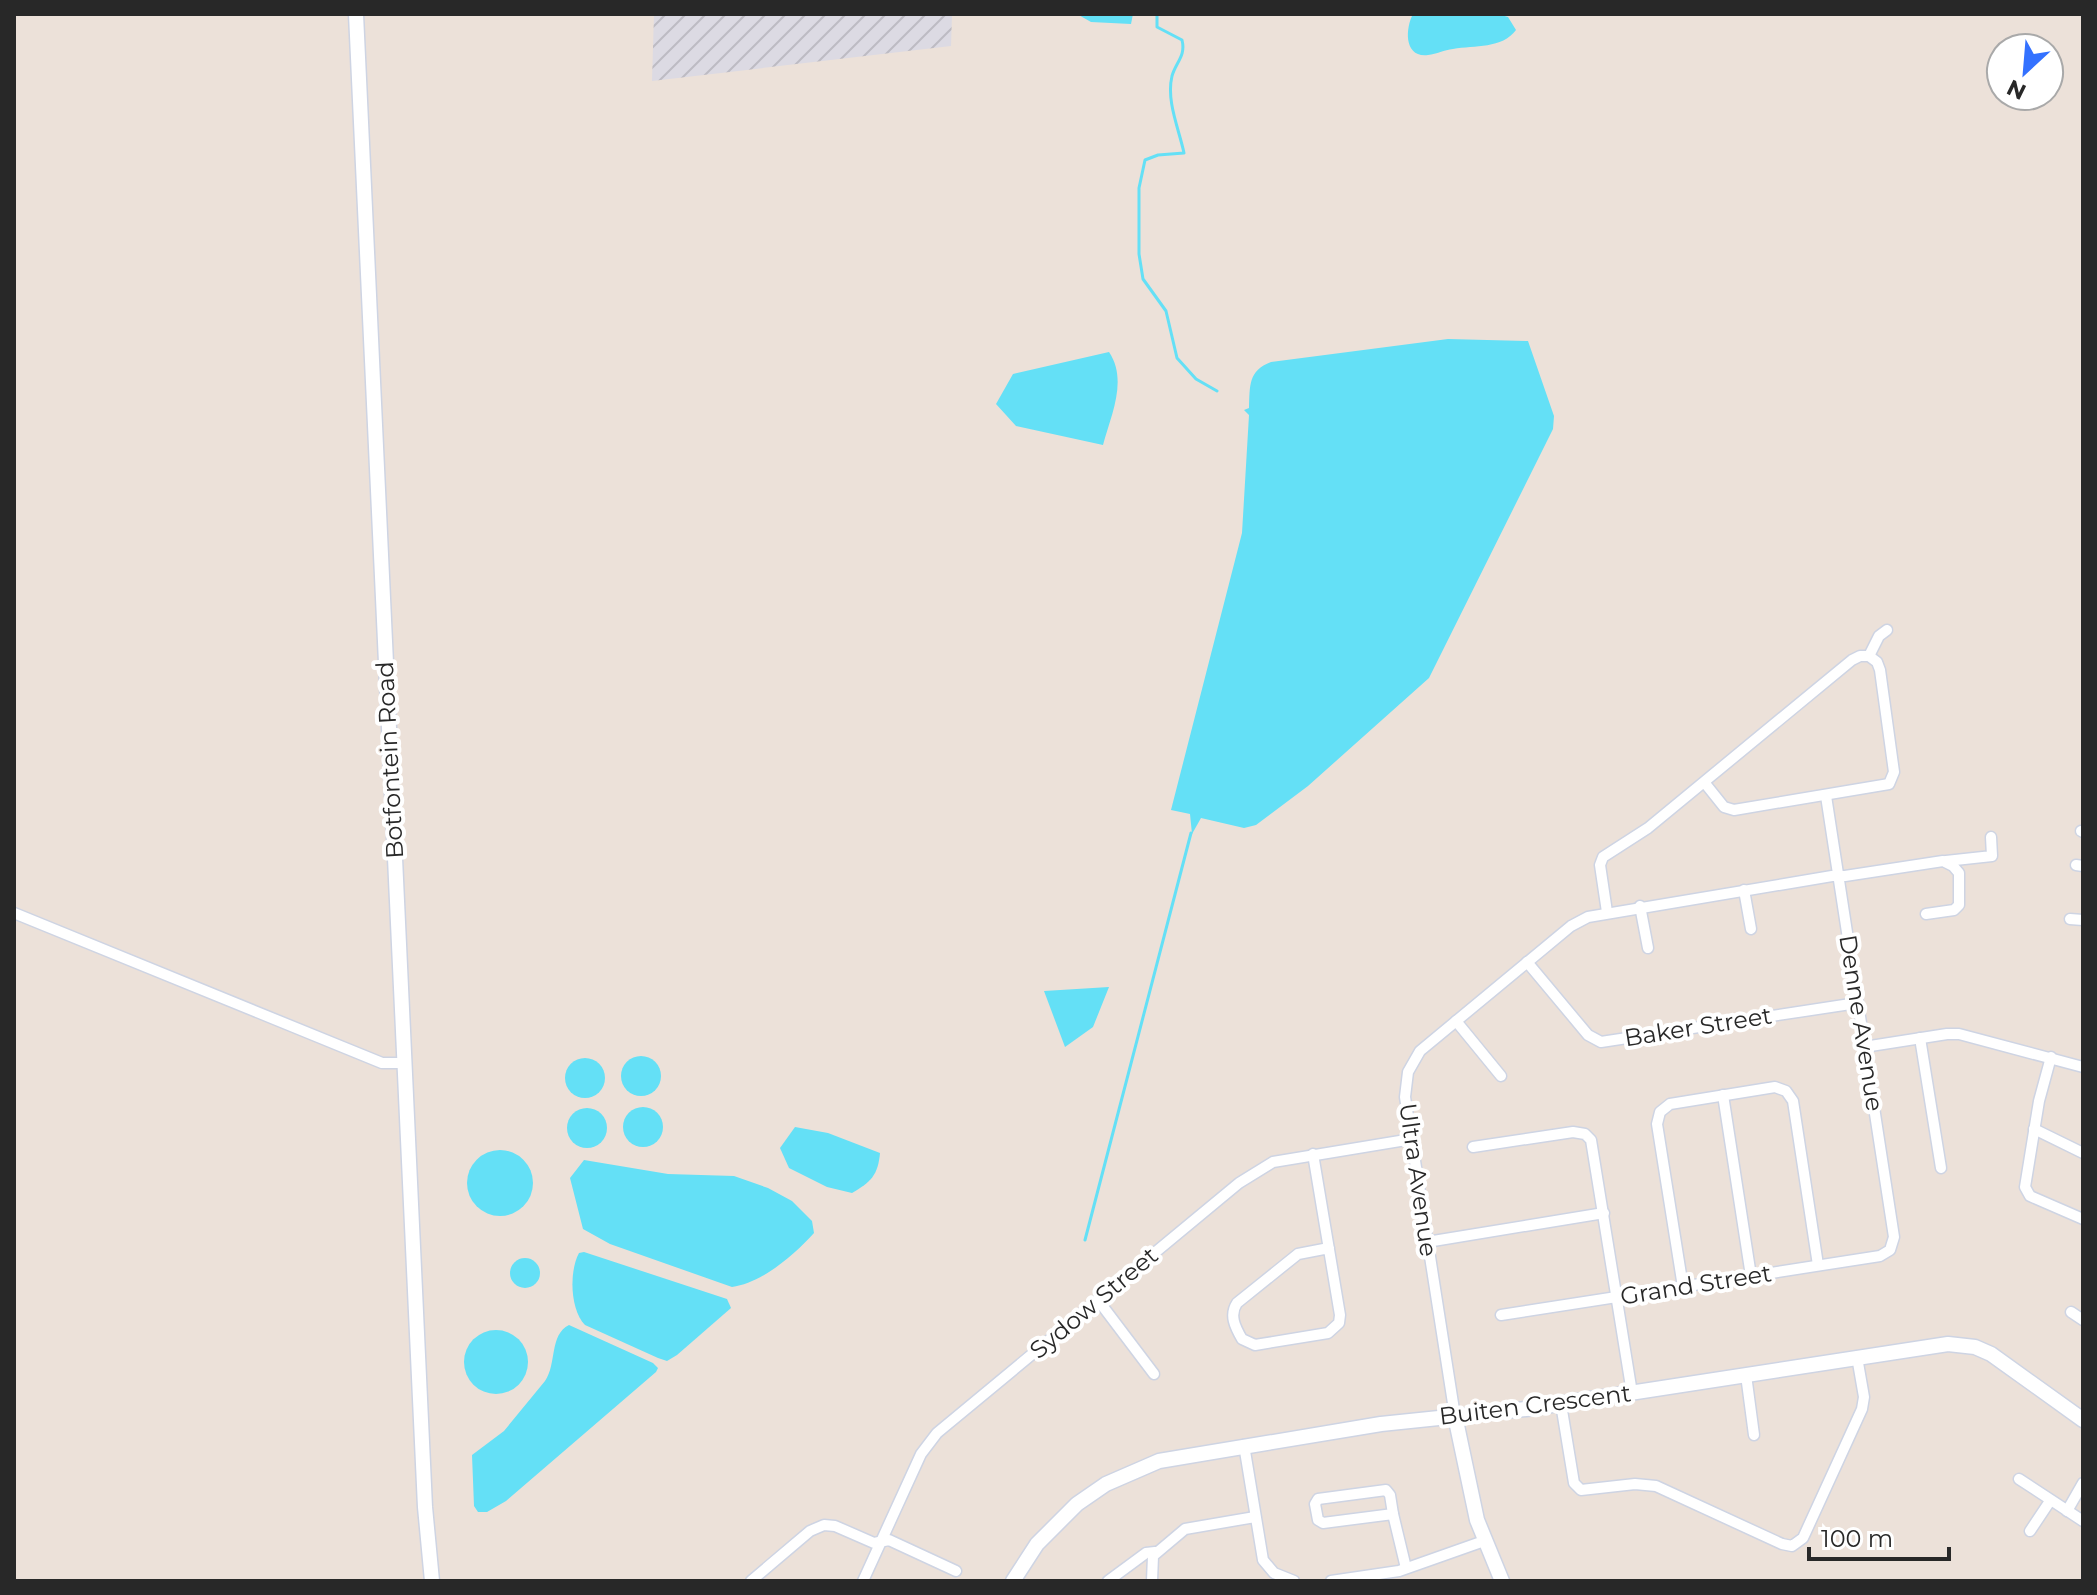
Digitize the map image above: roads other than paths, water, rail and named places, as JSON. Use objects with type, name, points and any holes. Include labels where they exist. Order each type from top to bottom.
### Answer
[{"type":"main road","name":"Botfontein Road","points":[[356,14],[425,1507],[432,1581]]},
{"type":"main road","name":"Buiten Crescent","points":[[1013,1581],[1051,1528],[1077,1504],[1106,1484],[1159,1461],[1381,1424],[1561,1404],[1939,1344],[1975,1347],[1998,1359],[2083,1420]]},
{"type":"main road","name":"Ultra Avenue","points":[[1455,1416],[1466,1476],[1484,1541],[1501,1581]]},
{"type":"main road","name":"Botfontein Road","points":[[424,1581],[425,1507]]},
{"type":"street","points":[[1869,656],[1879,636],[1887,630]]},
{"type":"street","points":[[1607,912],[1600,865],[1603,857],[1637,837],[1852,660],[1869,656],[1877,662],[1893,779],[1886,785],[1730,810],[1722,805],[1704,782]]},
{"type":"street","name":"Denne Avenue","points":[[1826,796],[1894,1237],[1890,1250]]},
{"type":"street","name":"Ultra Avenue","points":[[1455,1416],[1405,1097],[1408,1072],[1420,1051],[1577,921],[1640,906],[1992,856],[1991,837]]},
{"type":"street","points":[[1926,914],[1954,910],[1959,905],[1959,873],[1943,861]]},
{"type":"street","points":[[1744,890],[1751,929]]},
{"type":"street","points":[[1640,906],[1648,948]]},
{"type":"street","points":[[14,913],[382,1063],[404,1063]]},
{"type":"street","points":[[2070,919],[2083,920]]},
{"type":"street","name":"Baker Street","points":[[1527,962],[1591,1038],[1601,1042],[1857,1003]]},
{"type":"street","points":[[1456,1021],[1501,1076]]},
{"type":"street","points":[[1864,1047],[1959,1034],[2083,1067]]},
{"type":"street","points":[[1920,1038],[1941,1168]]},
{"type":"street","points":[[2051,1057],[2034,1129],[2026,1191],[2030,1196],[2083,1219]]},
{"type":"street","points":[[1683,1287],[1658,1116],[1670,1104],[1723,1095],[1775,1087],[1783,1089],[1791,1097],[1818,1265]]},
{"type":"street","points":[[1723,1095],[1751,1276]]},
{"type":"street","points":[[2034,1129],[2083,1153]]},
{"type":"street","points":[[1473,1147],[1573,1132],[1585,1134],[1593,1144],[1632,1393]]},
{"type":"street","name":"Sydow Street","points":[[863,1581],[921,1454],[932,1439],[1254,1172],[1273,1162],[1412,1139]]},
{"type":"street","points":[[1313,1154],[1329,1248],[1340,1315],[1335,1329],[1255,1345],[1242,1339],[1233,1321],[1237,1303],[1298,1254],[1329,1248]]},
{"type":"street","points":[[1427,1242],[1604,1213]]},
{"type":"street","name":"Grand Street","points":[[1501,1315],[1880,1256],[1890,1250]]},
{"type":"street","points":[[1098,1300],[1154,1374]]},
{"type":"street","points":[[2071,1312],[2083,1320]]},
{"type":"street","points":[[1561,1404],[1574,1483],[1578,1489],[1586,1492],[1635,1484],[1656,1486],[1785,1546],[1792,1546],[1803,1538],[1863,1405],[1857,1357]]},
{"type":"street","points":[[1746,1375],[1754,1435]]},
{"type":"street","points":[[1244,1445],[1265,1564],[1274,1573],[1294,1581]]},
{"type":"street","points":[[2019,1479],[2083,1521]]},
{"type":"street","points":[[2067,1511],[2083,1483]]},
{"type":"street","points":[[1393,1514],[1321,1523],[1316,1502],[1320,1498],[1386,1490],[1390,1495],[1406,1568]]},
{"type":"street","points":[[2030,1531],[2050,1501]]},
{"type":"street","points":[[1152,1581],[1151,1560],[1155,1552],[1185,1529],[1255,1517]]},
{"type":"street","points":[[751,1581],[819,1526],[835,1526],[874,1543],[889,1540],[956,1571]]},
{"type":"street","points":[[1331,1581],[1406,1568],[1484,1541]]},
{"type":"street","points":[[1108,1581],[1146,1553],[1155,1552]]},
{"type":"water","points":[[1077,14],[1133,14],[1131,24],[1091,22]]},
{"type":"water","points":[[1413,14],[1498,14],[1508,17],[1516,30],[1496,43],[1420,55],[1414,52],[1408,41]]},
{"type":"water","points":[[1448,339],[1528,341],[1554,416],[1553,429],[1429,678],[1308,786],[1256,825],[1244,828],[1201,818],[1192,834],[1190,814],[1171,810],[1242,533],[1249,415],[1244,410],[1249,408],[1254,374],[1271,362]]},
{"type":"water","points":[[1109,352],[1115,363],[1118,386],[1103,445],[1016,426],[996,404],[1013,374]]},
{"type":"water","points":[[1109,987],[1093,1027],[1065,1047],[1044,991]]},
{"type":"water","points":[[641,1056],[655,1062],[661,1076],[655,1090],[641,1096],[627,1090],[621,1076],[627,1062]]},
{"type":"water","points":[[585,1058],[599,1064],[605,1078],[599,1092],[585,1098],[571,1092],[565,1078],[571,1064]]},
{"type":"water","points":[[643,1107],[657,1113],[663,1127],[657,1141],[643,1147],[629,1141],[623,1127],[629,1113]]},
{"type":"water","points":[[587,1108],[601,1114],[607,1128],[601,1142],[587,1148],[573,1142],[567,1128],[573,1114]]},
{"type":"water","points":[[795,1127],[828,1133],[880,1153],[875,1172],[869,1181],[852,1193],[827,1187],[789,1168],[780,1148]]},
{"type":"water","points":[[500,1150],[523,1160],[533,1183],[523,1206],[500,1216],[477,1206],[467,1183],[477,1160]]},
{"type":"water","points":[[584,1160],[668,1174],[734,1176],[768,1188],[792,1201],[812,1221],[814,1233],[766,1274],[732,1287],[610,1244],[583,1229],[570,1178]]},
{"type":"water","points":[[584,1252],[727,1299],[731,1308],[677,1355],[667,1361],[658,1358],[585,1325],[580,1318],[574,1300],[573,1280],[579,1253]]},
{"type":"water","points":[[525,1258],[536,1262],[540,1273],[536,1284],[525,1288],[514,1284],[510,1273],[514,1262]]},
{"type":"water","points":[[569,1325],[658,1368],[506,1501],[487,1512],[478,1512],[474,1506],[472,1455],[504,1431],[545,1381],[558,1336]]},
{"type":"water","points":[[490,1330],[502,1330],[519,1339],[526,1350],[526,1374],[519,1385],[502,1394],[490,1394],[478,1389],[469,1380],[464,1368],[464,1356],[469,1344],[478,1335]]},
{"type":"waterway","points":[[1157,14],[1157,27],[1182,40],[1183,50],[1172,76],[1171,95],[1184,153],[1158,155],[1145,160],[1139,188],[1139,254],[1143,279],[1166,311],[1177,358],[1196,379],[1217,391]]},
{"type":"waterway","points":[[1085,1240],[1191,833]]}]
